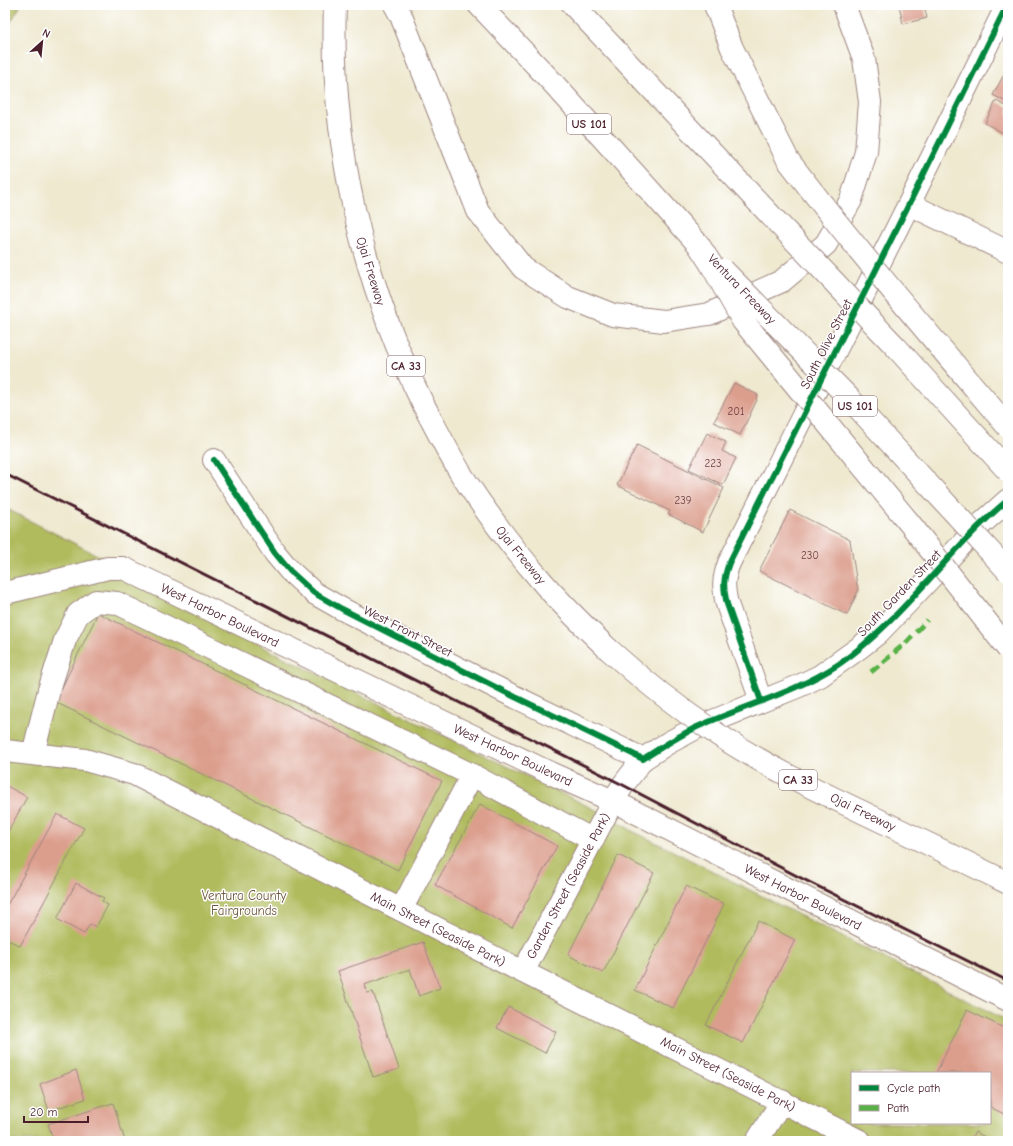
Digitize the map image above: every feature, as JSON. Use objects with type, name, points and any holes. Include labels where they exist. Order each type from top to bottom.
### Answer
[{"type":"main road","name":"Ojai Freeway","points":[[335,5],[334,26],[340,133],[351,196],[363,246],[376,288],[391,331],[412,381],[437,432],[462,476],[511,544],[538,578],[606,648],[636,675],[668,700],[717,734],[764,762],[818,791],[1008,883]]},
{"type":"main road","points":[[395,5],[401,16],[478,211],[523,268],[568,297],[614,315],[664,321],[709,314],[782,282],[826,244],[852,200],[866,152],[870,102],[864,59],[844,5]]},
{"type":"main road","name":"Ventura Freeway","points":[[479,5],[553,83],[698,244],[848,398],[1008,571]]},
{"type":"main road","points":[[573,5],[895,346],[1008,471]]},
{"type":"main road","points":[[715,5],[732,48],[788,160],[866,260],[1008,426]]},
{"type":"main road","name":"South Olive Street","points":[[761,701],[727,604],[724,582],[725,574],[729,563],[1007,5]]},
{"type":"main road","points":[[909,204],[1008,252]]},
{"type":"main road","points":[[698,244],[743,321],[911,525],[1008,649]]},
{"type":"main road","name":"West Front Street","points":[[214,460],[275,553],[290,571],[314,593],[342,609],[505,692],[643,759]]},
{"type":"main road","name":"South Garden Street","points":[[618,793],[643,759],[668,743],[696,728],[820,676],[859,648],[878,633],[980,524],[1008,500]]},
{"type":"main road","name":"West Harbor Boulevard","points":[[5,593],[108,568],[124,568],[543,770],[618,793],[1008,1000]]},
{"type":"main road","points":[[33,754],[49,690],[65,640],[78,614],[96,601],[117,603],[472,775],[593,840]]},
{"type":"main road","name":"Main Street (Seaside Park)","points":[[5,751],[85,760],[134,774],[523,972],[860,1141]]},
{"type":"main road","points":[[401,910],[472,775]]},
{"type":"main road","name":"Garden Street (Seaside Park)","points":[[523,972],[618,793]]},
{"type":"main road","points":[[757,1141],[782,1101]]},
{"type":"green space","points":[[5,5],[21,5],[5,31]]},
{"type":"green space","name":"Ventura County Fairgrounds","points":[[5,508],[105,559],[118,576],[606,815],[634,832],[1008,1021],[1008,1141],[5,1141]]},
{"type":"building","points":[[899,5],[924,5],[927,18],[903,24]]},
{"type":"building","points":[[1008,67],[1008,103],[993,95]]},
{"type":"building","points":[[996,101],[1008,107],[1008,136],[985,123]]},
{"type":"building","points":[[734,383],[758,395],[740,435],[714,422]]},
{"type":"building","points":[[707,433],[726,442],[722,451],[736,458],[723,485],[689,469]]},
{"type":"building","points":[[637,445],[724,488],[703,532],[668,514],[670,511],[617,485]]},
{"type":"building","points":[[790,510],[850,540],[858,591],[847,615],[759,571]]},
{"type":"building","points":[[98,613],[442,781],[398,870],[55,702]]},
{"type":"building","points":[[5,785],[27,797],[5,837]]},
{"type":"building","points":[[480,804],[557,846],[512,928],[435,885]]},
{"type":"building","points":[[57,814],[84,828],[20,946],[5,938],[5,909]]},
{"type":"building","points":[[618,855],[654,873],[603,973],[568,955]]},
{"type":"building","points":[[76,883],[104,898],[102,901],[108,905],[96,927],[90,924],[84,934],[57,919]]},
{"type":"building","points":[[686,886],[724,904],[673,1008],[635,990]]},
{"type":"building","points":[[758,921],[795,940],[743,1043],[706,1025]]},
{"type":"building","points":[[423,942],[440,988],[419,996],[410,969],[364,985],[367,993],[373,992],[399,1069],[373,1077],[338,971]]},
{"type":"building","points":[[508,1007],[556,1032],[545,1053],[497,1028]]},
{"type":"building","points":[[967,1010],[1008,1030],[1008,1116],[991,1108],[991,1072],[936,1072]]},
{"type":"building","points":[[76,1070],[85,1099],[49,1111],[40,1084]]},
{"type":"building","points":[[113,1103],[125,1141],[54,1141],[48,1124]]},
{"type":"building","points":[[975,1132],[993,1141],[970,1141]]},
{"type":"railway","points":[[5,474],[623,785],[797,876],[1008,981]]},
{"type":"marked path","points":[[871,672],[907,642],[927,620]]},
{"type":"cycle path","points":[[761,701],[727,604],[724,583],[729,563],[1007,5]]},
{"type":"cycle path","points":[[214,460],[275,553],[290,571],[314,593],[342,609],[505,692],[643,759],[695,728],[787,691],[839,664],[862,646],[905,606],[965,540],[1008,500]]}]
